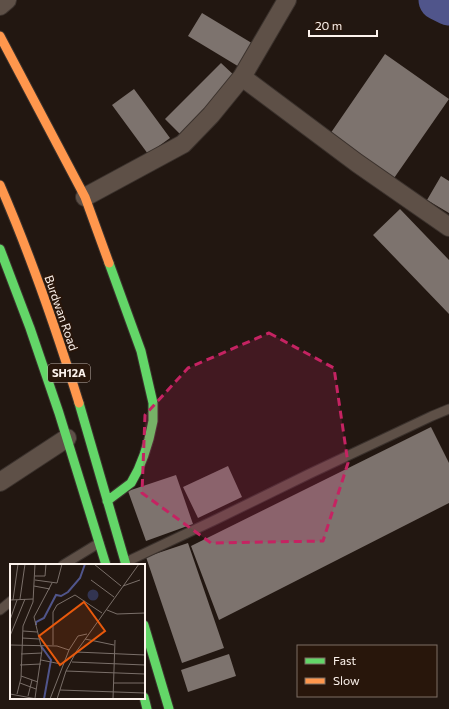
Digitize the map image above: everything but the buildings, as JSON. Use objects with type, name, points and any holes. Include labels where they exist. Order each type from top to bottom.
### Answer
[{"type":"main road","points":[[0,36],[85,197],[141,351],[152,403],[153,421],[144,455],[131,483],[107,501]]},
{"type":"main road","name":"Burdwan Road","points":[[0,185],[51,318],[126,564]]},
{"type":"main road","name":"SH12A","points":[[0,252],[30,328],[59,412],[106,564]]},
{"type":"main road","points":[[145,628],[169,709]]},
{"type":"main road","points":[[144,699],[147,709]]},
{"type":"street","points":[[0,6],[7,0]]},
{"type":"street","points":[[85,197],[182,144],[211,115],[242,77],[287,0]]},
{"type":"street","points":[[242,77],[357,163],[449,227]]},
{"type":"street","points":[[0,482],[67,438]]},
{"type":"lane","points":[[126,564],[309,474],[449,409]]},
{"type":"lane","points":[[64,564],[99,542]]},
{"type":"lane","points":[[0,610],[10,602]]},
{"type":"highlighted area","points":[[269,333],[334,368],[348,463],[323,541],[211,543],[142,493],[145,415],[188,368]]},
{"type":"waterway","points":[[439,0],[449,5]]},
{"type":"traffic: fast","points":[[0,249],[30,328],[59,413],[106,564]]},
{"type":"traffic: fast","points":[[107,501],[131,483],[144,455],[153,421],[153,403],[141,351],[109,263]]},
{"type":"traffic: fast","points":[[79,403],[126,564]]},
{"type":"traffic: fast","points":[[145,628],[169,709]]},
{"type":"traffic: fast","points":[[144,699],[147,709]]},
{"type":"traffic: slow","points":[[0,36],[85,197],[109,263]]},
{"type":"traffic: slow","points":[[0,185],[42,293],[79,403]]}]
